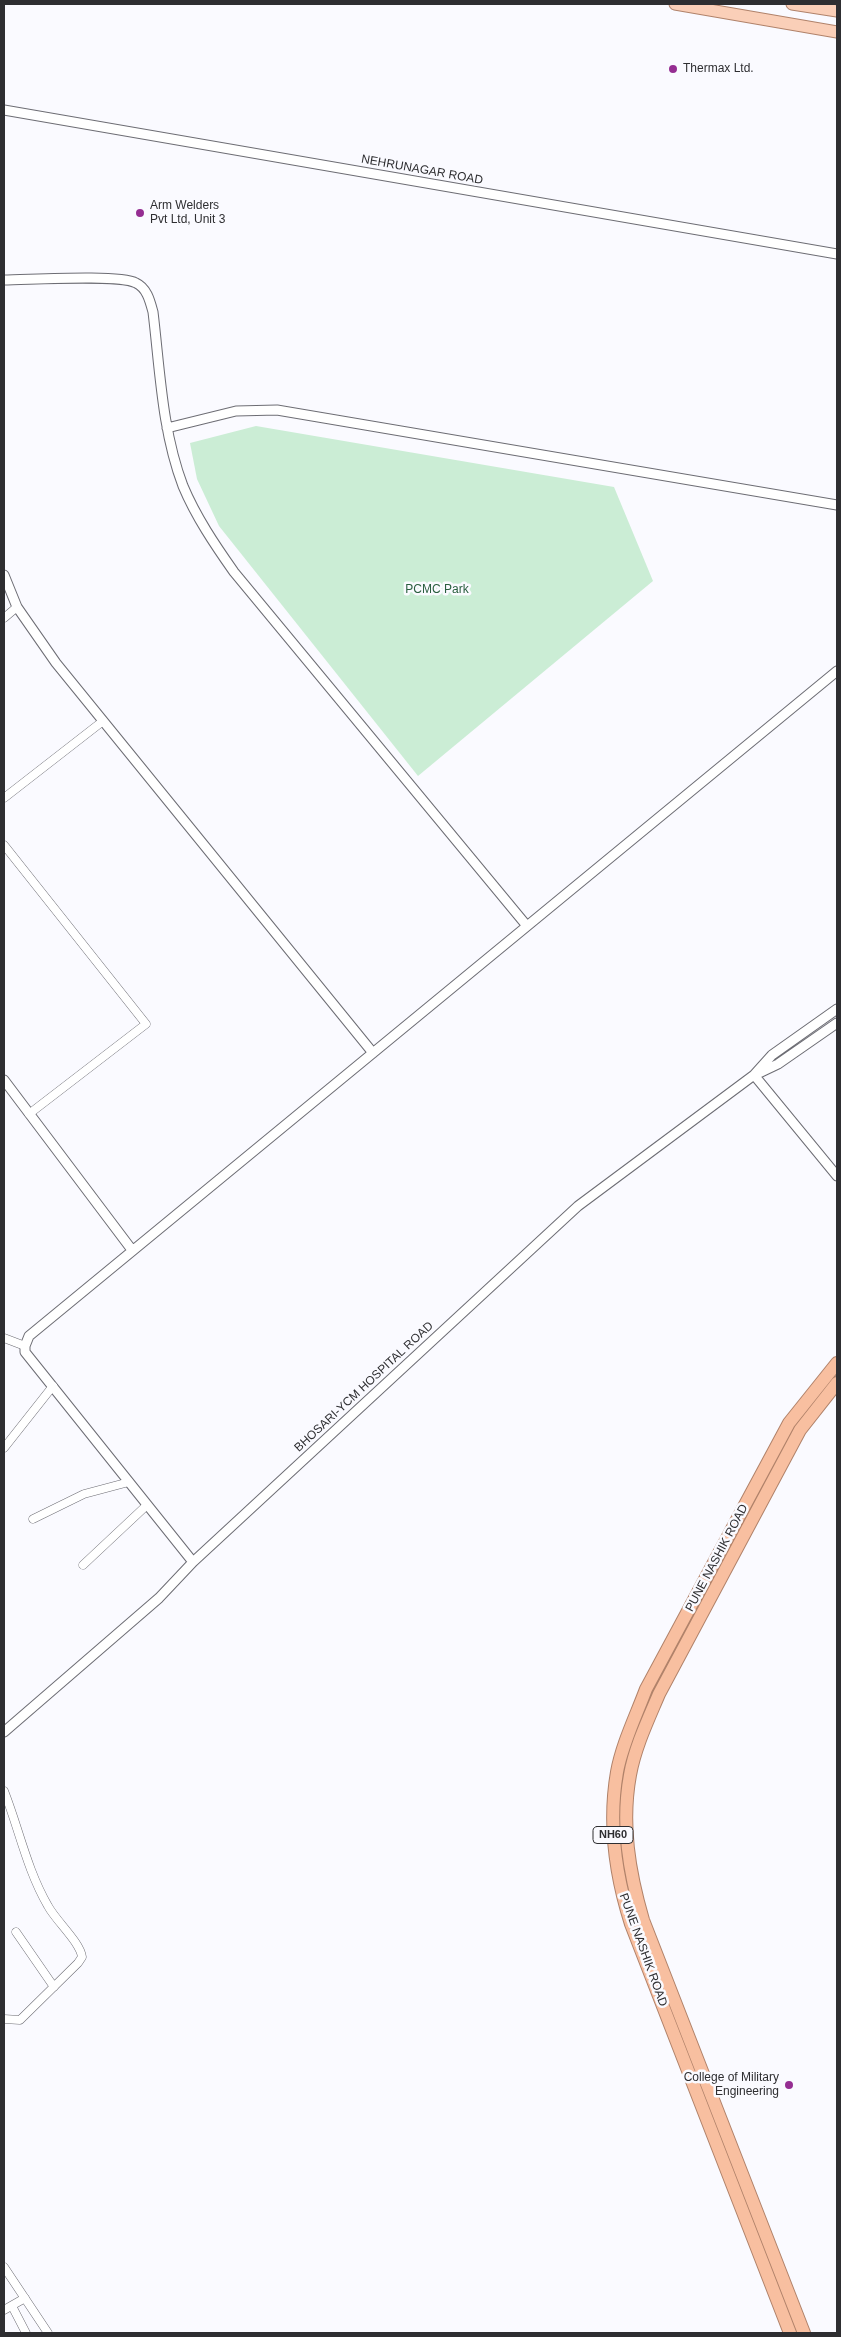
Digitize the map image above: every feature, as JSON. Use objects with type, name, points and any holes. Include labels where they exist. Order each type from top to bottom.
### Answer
[{"type":"highway","name":"PUNE NASHIK ROAD","points":[[790,2333],[631,1924],[622,1895],[614,1857],[612,1820],[617,1772],[629,1732],[646,1689],[789,1423],[837,1363]]},
{"type":"highway","name":"PUNE NASHIK ROAD","points":[[804,2333],[644,1920],[635,1892],[628,1856],[626,1820],[630,1774],[658,1694],[800,1430],[837,1383]]},
{"type":"highway","points":[[723,2161],[736,2157]]},
{"type":"main road","points":[[675,4],[837,32]]},
{"type":"main road","points":[[792,4],[837,11]]},
{"type":"street","name":"NEHRUNAGAR ROAD","points":[[4,110],[837,254]]},
{"type":"street","points":[[4,280],[110,279],[135,282],[148,295],[153,312],[167,428],[175,462],[193,508],[227,562],[527,926]]},
{"type":"street","points":[[167,428],[236,411],[277,410],[837,505]]},
{"type":"street","points":[[4,576],[18,607],[56,663],[373,1053]]},
{"type":"street","points":[[4,618],[18,607]]},
{"type":"street","points":[[193,1562],[25,1352],[24,1346],[32,1332],[837,671]]},
{"type":"street","points":[[4,798],[103,721]]},
{"type":"street","points":[[4,844],[146,1024],[29,1114]]},
{"type":"street","points":[[754,1075],[772,1055],[837,1009]]},
{"type":"street","points":[[754,1075],[778,1064],[837,1023]]},
{"type":"street","points":[[754,1075],[837,1176]]},
{"type":"street","name":"BHOSARI-YCM HOSPITAL ROAD","points":[[4,1732],[159,1598],[193,1562],[578,1206],[754,1075]]},
{"type":"street","points":[[4,1080],[132,1250]]},
{"type":"street","points":[[4,1338],[24,1346]]},
{"type":"street","points":[[4,1448],[53,1386]]},
{"type":"street","points":[[32,1519],[84,1494],[129,1482]]},
{"type":"street","points":[[83,1565],[147,1504]]},
{"type":"street","points":[[4,1791],[24,1851],[45,1901],[82,1953],[81,1960],[20,2020],[4,2019]]},
{"type":"street","points":[[16,1932],[54,1987]]},
{"type":"street","points":[[4,2267],[47,2331]]},
{"type":"street","points":[[4,2310],[24,2298]]},
{"type":"street","points":[[12,2306],[26,2333]]},
{"type":"green space","name":"PCMC Park","points":[[256,426],[614,487],[653,581],[418,776],[219,526],[197,479],[190,443]]},
{"type":"place","name":"Thermax Ltd.","points":[[673,69]]},
{"type":"place","name":"Arm Welders Pvt Ltd, Unit 3","points":[[140,213]]},
{"type":"place","name":"College of Military Engineering","points":[[789,2085]]}]
